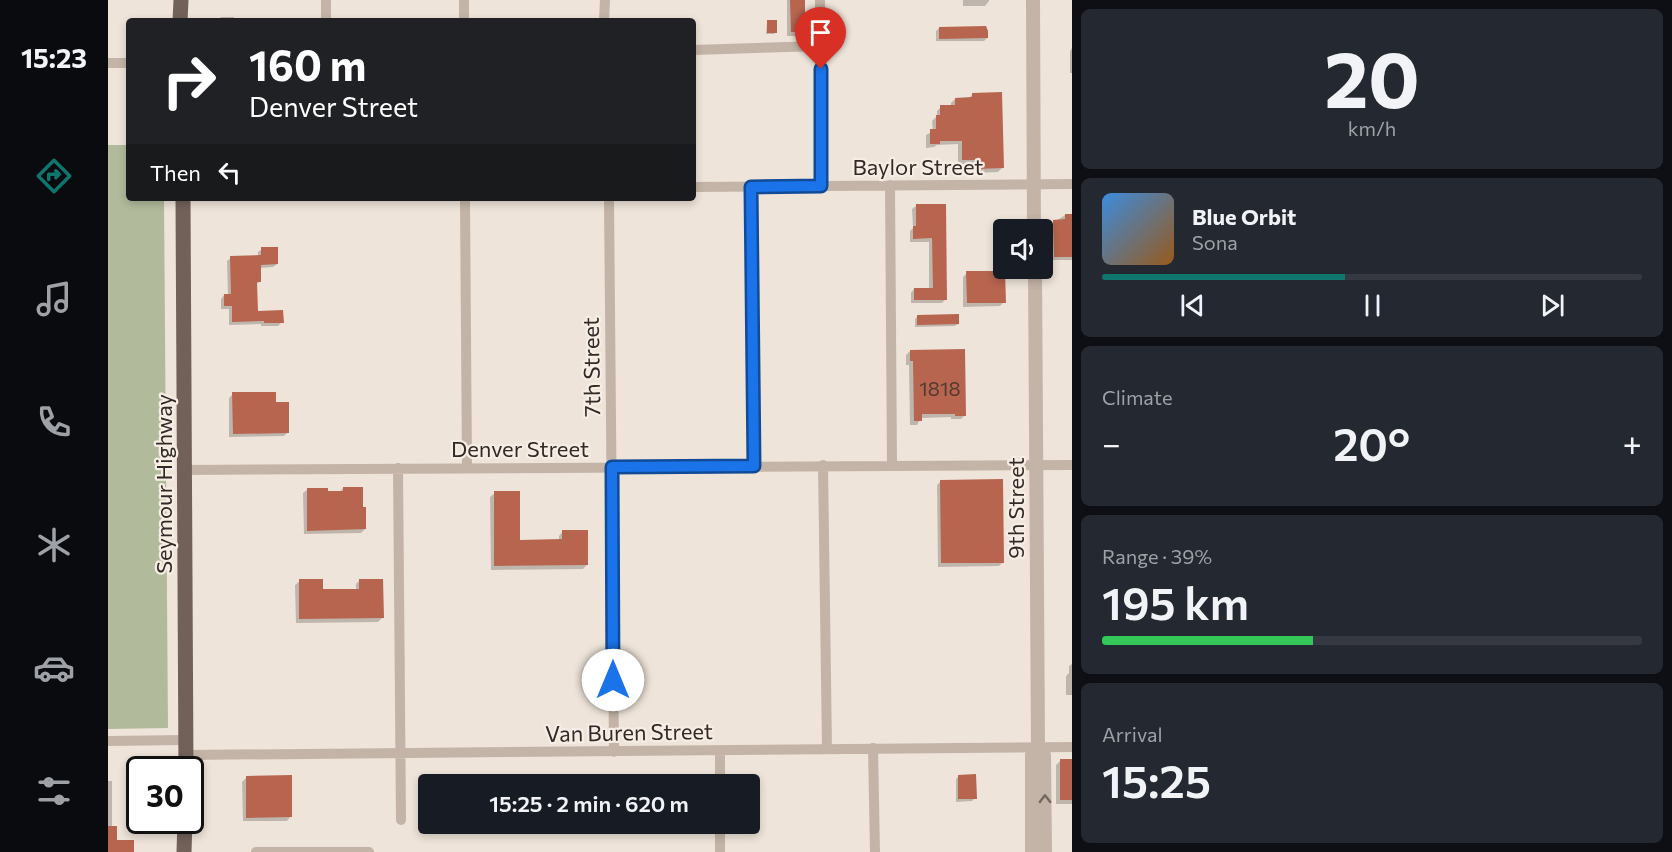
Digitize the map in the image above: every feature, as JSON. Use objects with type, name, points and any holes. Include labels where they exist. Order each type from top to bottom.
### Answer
[{"type":"main road","name":"Seymour Highway","points":[[183,201],[186,755]]},
{"type":"main road","points":[[184,852],[185,834]]},
{"type":"street","points":[[326,0],[326,18]]},
{"type":"street","points":[[464,0],[464,18]]},
{"type":"street","points":[[604,18],[605,0]]},
{"type":"street","points":[[820,0],[821,186]]},
{"type":"street","points":[[1033,0],[1034,219]]},
{"type":"street","points":[[696,50],[820,46]]},
{"type":"street","points":[[108,63],[126,63]]},
{"type":"street","name":"Baylor Street","points":[[696,187],[1072,184]]},
{"type":"street","points":[[890,185],[892,465]]},
{"type":"street","points":[[751,187],[754,466]]},
{"type":"street","points":[[465,201],[467,468]]},
{"type":"street","name":"7th Street","points":[[609,201],[614,752]]},
{"type":"street","name":"9th Street","points":[[1035,279],[1038,747],[1044,755],[1045,852]]},
{"type":"street","points":[[823,465],[827,749]]},
{"type":"street","name":"Denver Street","points":[[185,470],[1072,465]]},
{"type":"street","points":[[398,468],[401,820]]},
{"type":"street","name":"Van Buren Street","points":[[108,741],[186,755],[1072,747]]},
{"type":"street","name":"9th Street","points":[[1032,852],[1032,755],[1038,747]]},
{"type":"street","points":[[873,748],[875,852]]},
{"type":"street","points":[[720,750],[720,774]]},
{"type":"street","points":[[720,834],[720,852]]},
{"type":"street","points":[[256,852],[369,852]]},
{"type":"green space","points":[[108,145],[126,145],[126,201],[164,201],[168,728],[108,729]]},
{"type":"building","points":[[790,0],[805,0],[805,32],[791,32]]},
{"type":"building","points":[[767,20],[777,20],[777,33],[767,33]]},
{"type":"building","points":[[986,26],[988,38],[939,39],[939,27]]},
{"type":"building","points":[[1002,92],[1004,168],[975,169],[975,160],[962,160],[962,141],[940,141],[940,144],[930,144],[930,129],[936,129],[936,115],[940,115],[940,105],[955,105],[955,98],[972,97],[972,93]]},
{"type":"building","points":[[916,204],[946,204],[947,300],[914,300],[914,288],[933,288],[932,238],[913,239],[913,226],[916,226]]},
{"type":"building","points":[[1065,214],[1072,214],[1072,257],[1054,257],[1053,220],[1065,219]]},
{"type":"building","points":[[261,247],[278,247],[278,264],[261,265],[261,282],[257,282],[258,311],[283,310],[284,323],[232,322],[232,306],[224,306],[224,294],[231,294],[230,256],[261,255]]},
{"type":"building","points":[[966,271],[993,271],[993,279],[1005,279],[1006,303],[967,303]]},
{"type":"building","points":[[959,314],[959,324],[917,325],[917,315]]},
{"type":"building","points":[[965,349],[966,416],[922,414],[922,421],[914,421],[913,361],[910,361],[910,350]]},
{"type":"building","points":[[232,392],[276,392],[276,402],[289,402],[289,433],[233,434]]},
{"type":"building","points":[[1003,479],[1004,563],[941,563],[940,480]]},
{"type":"building","points":[[343,487],[363,487],[366,529],[307,531],[307,488],[343,491]]},
{"type":"building","points":[[494,491],[520,491],[520,540],[562,539],[562,530],[588,530],[588,565],[494,566]]},
{"type":"building","points":[[299,579],[323,579],[323,589],[359,589],[359,579],[383,579],[384,618],[299,619]]},
{"type":"building","points":[[1060,759],[1072,759],[1072,800],[1060,800]]},
{"type":"building","points":[[976,774],[977,799],[958,799],[958,775]]},
{"type":"building","points":[[292,775],[292,817],[246,818],[246,776]]},
{"type":"building","points":[[108,826],[117,826],[117,840],[134,840],[134,852],[108,852]]},
{"type":"route","points":[[613,680],[612,467],[754,466],[751,187],[821,186],[821,69]]}]
